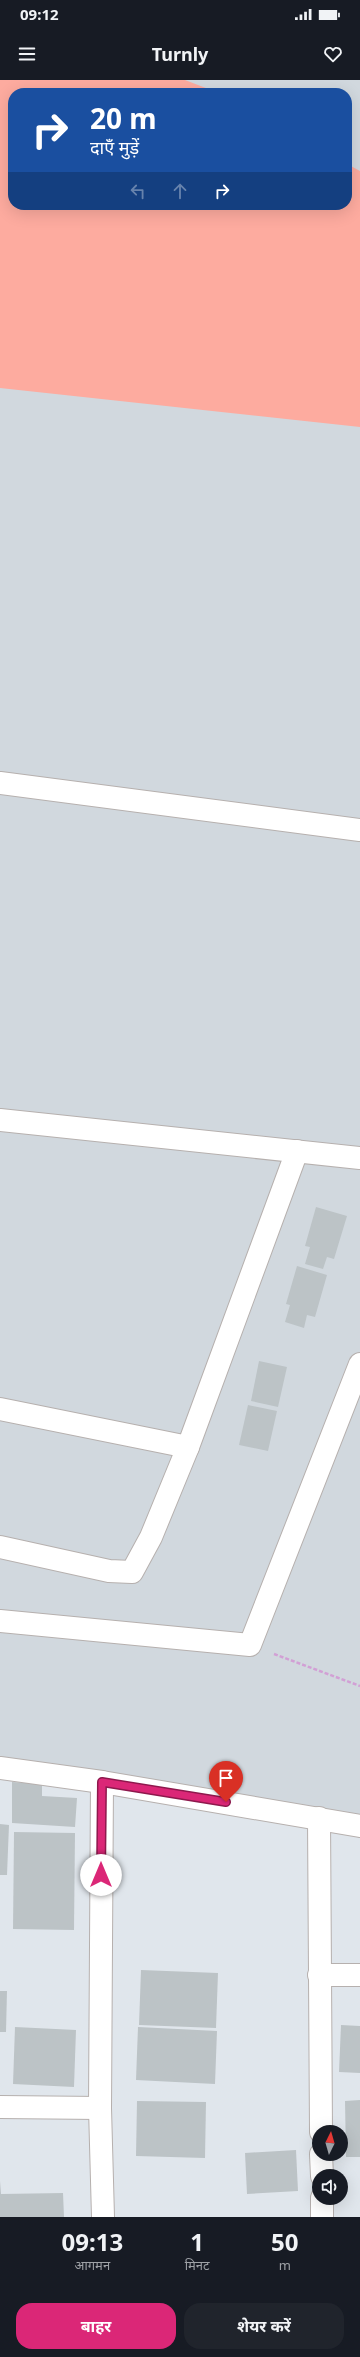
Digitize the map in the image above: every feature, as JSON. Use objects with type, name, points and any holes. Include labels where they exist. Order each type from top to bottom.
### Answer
[{"type":"street","points":[[0,783],[360,830]]},
{"type":"street","points":[[0,1120],[360,1158]]},
{"type":"street","points":[[0,1547],[109,1571],[132,1572],[151,1537],[188,1447],[297,1151]]},
{"type":"street","points":[[0,1621],[250,1645],[360,1364]]},
{"type":"street","points":[[0,1409],[188,1447]]},
{"type":"street","points":[[0,1768],[102,1782],[360,1826]]},
{"type":"street","points":[[102,1782],[100,2108],[103,2217]]},
{"type":"street","points":[[319,1818],[321,2125]]},
{"type":"street","points":[[319,1975],[360,1974]]},
{"type":"street","points":[[0,2107],[100,2108]]},
{"type":"street","points":[[322,2205],[322,2217]]},
{"type":"path","points":[[250,1645],[360,1686]]},
{"type":"shaded area","points":[[0,80],[360,80],[360,1816],[0,1770]]},
{"type":"shaded area","points":[[0,80],[185,80],[206,88],[8,88],[8,210],[352,210],[352,167],[360,171],[360,427],[0,388]]},
{"type":"building","points":[[316,1207],[347,1216],[334,1259],[327,1257],[323,1269],[305,1264],[310,1247],[305,1246]]},
{"type":"building","points":[[297,1266],[327,1275],[315,1317],[307,1315],[304,1328],[285,1322],[290,1305],[286,1304]]},
{"type":"building","points":[[259,1361],[287,1367],[278,1407],[251,1401]]},
{"type":"building","points":[[248,1405],[277,1411],[268,1451],[239,1445]]},
{"type":"building","points":[[12,1782],[42,1784],[42,1796],[77,1798],[75,1827],[12,1823]]},
{"type":"building","points":[[0,1824],[9,1825],[7,1875],[0,1875]]},
{"type":"building","points":[[14,1832],[75,1833],[74,1930],[13,1929]]},
{"type":"building","points":[[141,1970],[218,1973],[216,2028],[139,2025]]},
{"type":"building","points":[[0,1991],[7,1991],[6,2032],[0,2032]]},
{"type":"building","points":[[341,2025],[360,2026],[360,2073],[339,2072]]},
{"type":"building","points":[[15,2027],[76,2030],[74,2087],[13,2084]]},
{"type":"building","points":[[138,2027],[217,2031],[215,2084],[136,2080]]},
{"type":"building","points":[[360,2100],[360,2157],[348,2157],[348,2125],[345,2125],[345,2101]]},
{"type":"building","points":[[137,2101],[206,2102],[205,2158],[136,2156]]},
{"type":"building","points":[[296,2150],[298,2191],[247,2194],[245,2153]]},
{"type":"building","points":[[0,2181],[1,2194],[63,2193],[64,2217],[0,2217]]},
{"type":"route","points":[[101,1875],[102,1782],[226,1802]]}]
